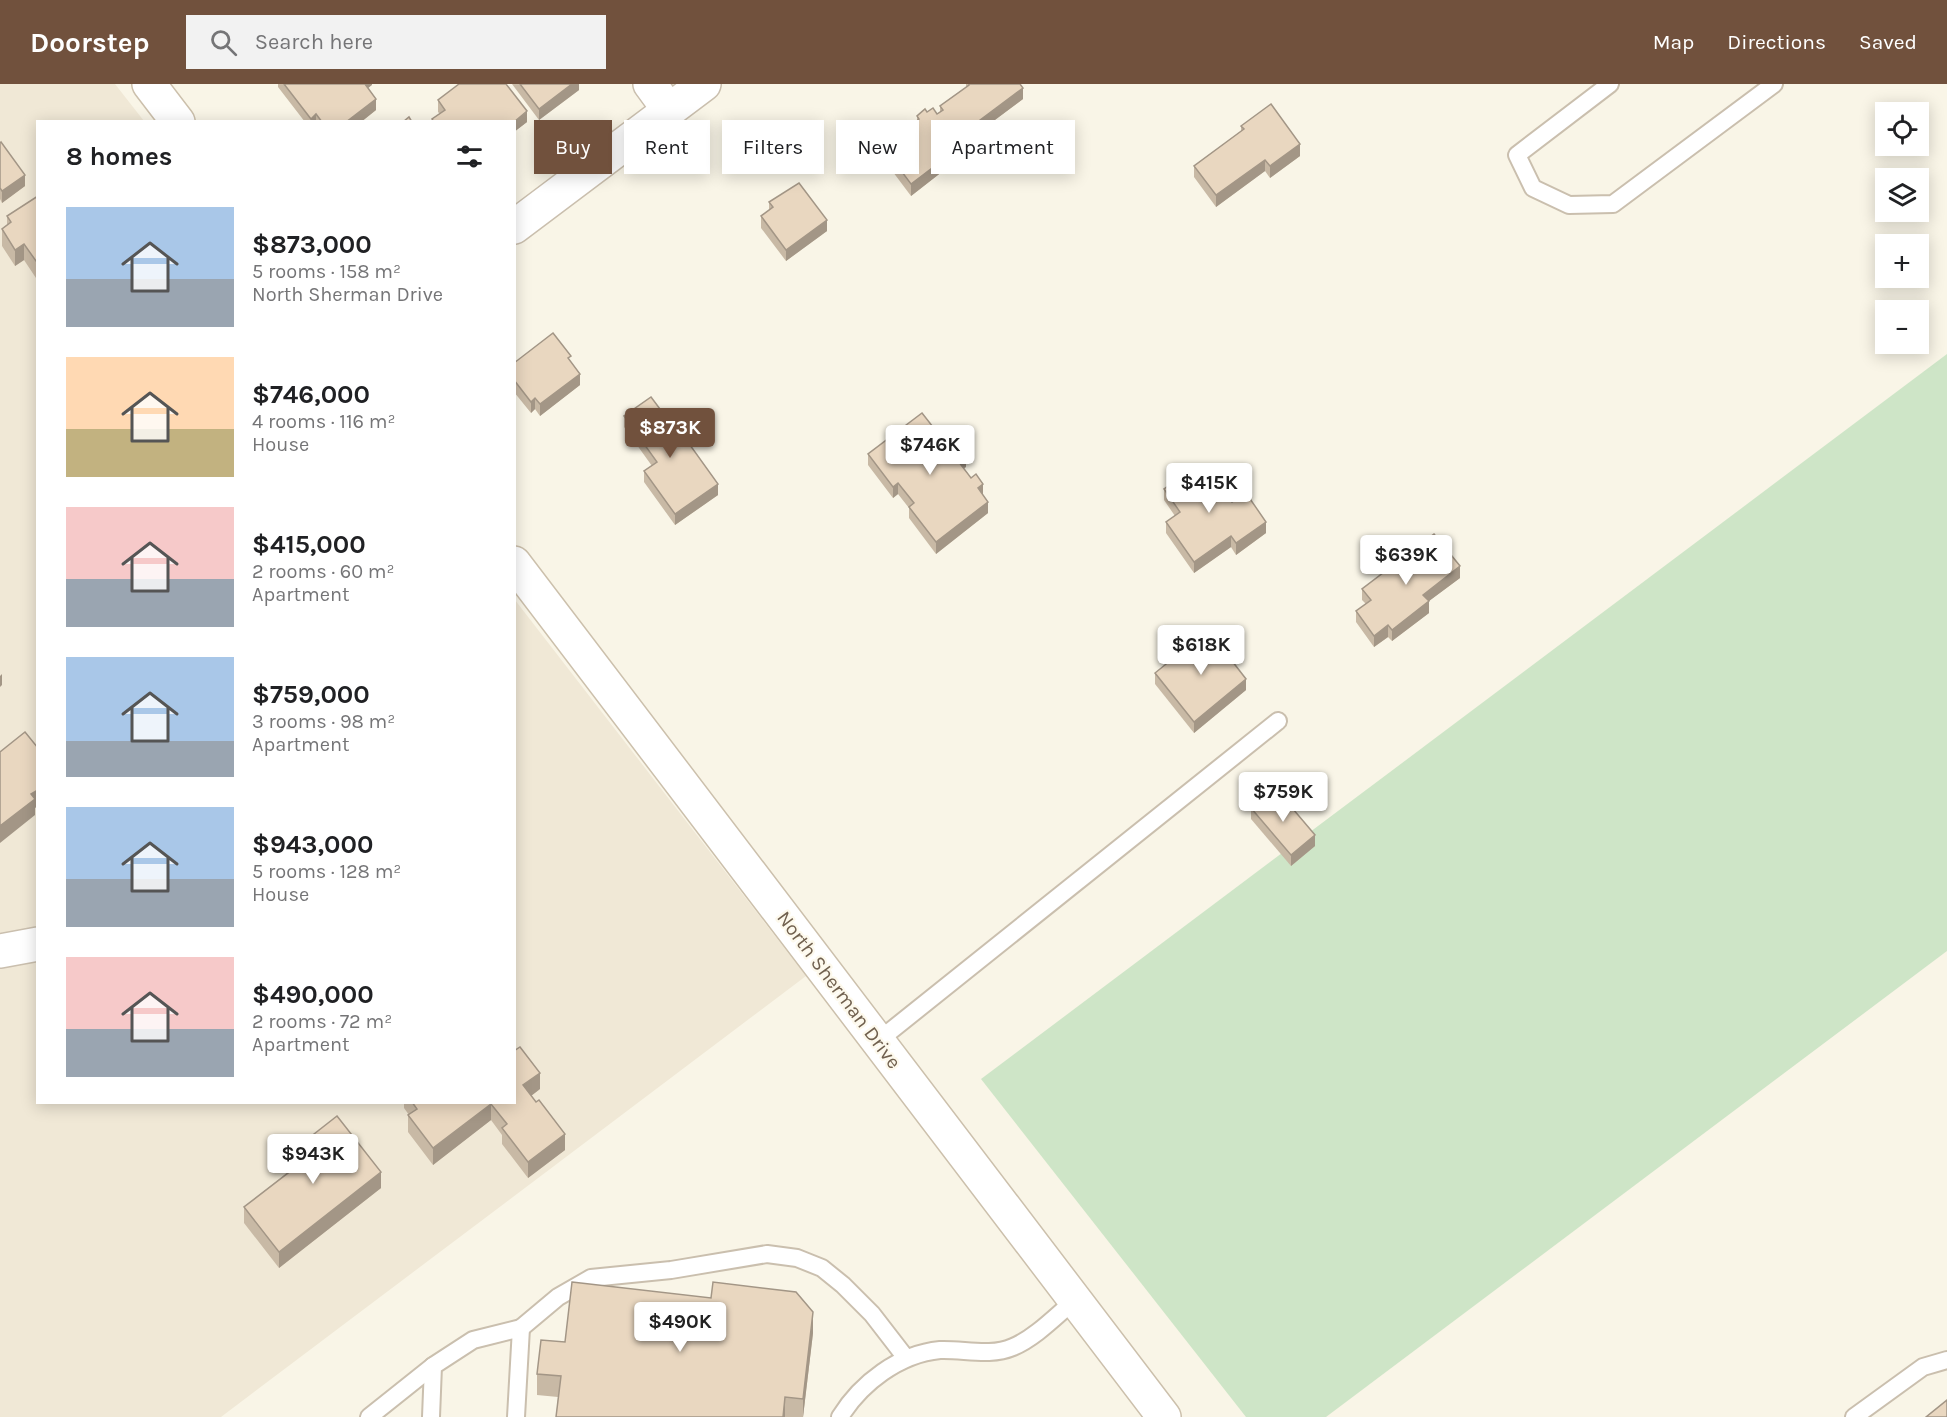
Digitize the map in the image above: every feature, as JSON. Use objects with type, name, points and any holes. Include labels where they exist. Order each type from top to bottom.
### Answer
[{"type":"main road","points":[[149,84],[176,120]]},
{"type":"main road","points":[[650,84],[669,110]]},
{"type":"main road","points":[[516,225],[704,84]]},
{"type":"main road","name":"North Sherman Drive","points":[[520,581],[878,1041],[1164,1417]]},
{"type":"main road","points":[[0,951],[36,944]]},
{"type":"lane","points":[[1610,84],[1517,155],[1533,188],[1569,205],[1613,204],[1774,84]]},
{"type":"lane","points":[[878,1041],[1278,721]]},
{"type":"lane","points":[[369,1417],[433,1366],[473,1340],[521,1328],[558,1297],[591,1278],[671,1270],[767,1254],[797,1258],[822,1269],[843,1285],[873,1314],[906,1358]]},
{"type":"lane","points":[[840,1417],[845,1408],[874,1378],[906,1358],[940,1350],[982,1352],[1012,1347],[1039,1331],[1075,1300]]},
{"type":"lane","points":[[516,1417],[521,1328]]},
{"type":"lane","points":[[1854,1417],[1923,1367],[1947,1360]]},
{"type":"lane","points":[[431,1417],[433,1366]]},
{"type":"shaded area","points":[[0,84],[115,84],[143,120],[36,120],[36,1104],[516,1104],[516,601],[806,976],[221,1417],[0,1417]]},
{"type":"green space","points":[[1947,354],[1947,951],[1326,1417],[1246,1417],[981,1079]]},
{"type":"building","points":[[284,84],[365,84],[376,99],[349,120],[320,120],[316,114],[311,119]]},
{"type":"building","points":[[459,84],[506,84],[527,111],[516,120],[433,120],[445,110],[438,100]]},
{"type":"building","points":[[520,84],[572,84],[539,109]]},
{"type":"building","points":[[1020,84],[1023,88],[980,120],[931,120],[931,169],[911,184],[904,174],[919,174],[919,119],[917,116],[925,109],[927,112],[933,108],[937,114],[943,110],[940,106],[969,85]]},
{"type":"building","points":[[1271,104],[1300,144],[1270,166],[1265,160],[1216,195],[1194,166],[1244,129],[1241,126]]},
{"type":"building","points":[[1,142],[25,175],[2,191],[0,188]]},
{"type":"building","points":[[799,183],[827,220],[786,250],[761,216],[773,207],[769,202]]},
{"type":"building","points":[[36,197],[36,261],[24,244],[15,250],[2,229],[11,222],[7,216]]},
{"type":"building","points":[[553,333],[571,356],[568,358],[580,374],[540,404],[535,398],[531,402],[516,383],[516,361]]},
{"type":"building","points":[[651,397],[672,425],[661,433],[672,448],[685,438],[718,484],[675,514],[644,471],[657,462],[624,416]]},
{"type":"building","points":[[922,413],[940,436],[947,431],[966,455],[958,461],[971,478],[976,474],[983,484],[978,488],[988,502],[936,542],[909,507],[914,503],[898,483],[893,487],[868,454]]},
{"type":"building","points":[[1198,465],[1215,488],[1220,485],[1232,502],[1246,493],[1266,522],[1236,543],[1231,536],[1194,562],[1166,522],[1180,512],[1164,489]]},
{"type":"building","points":[[1434,534],[1460,566],[1423,595],[1429,601],[1392,630],[1388,625],[1374,636],[1356,611],[1371,600],[1362,589]]},
{"type":"building","points":[[1208,630],[1246,679],[1194,722],[1155,673]]},
{"type":"building","points":[[25,732],[36,746],[36,791],[31,794],[35,799],[0,826],[0,752]]},
{"type":"building","points":[[1268,794],[1275,802],[1282,796],[1315,835],[1291,855],[1251,808]]},
{"type":"building","points":[[520,1047],[540,1073],[523,1085],[536,1102],[539,1100],[565,1134],[528,1162],[502,1128],[507,1124],[491,1104],[516,1104],[516,1050]]},
{"type":"building","points":[[413,1104],[491,1104],[433,1148],[408,1115],[417,1109]]},
{"type":"building","points":[[337,1116],[381,1172],[279,1252],[244,1207],[297,1166],[293,1161],[300,1156],[295,1149]]},
{"type":"building","points":[[572,1282],[711,1298],[713,1282],[796,1292],[813,1312],[803,1399],[785,1397],[783,1417],[556,1417],[561,1376],[537,1374],[541,1340],[565,1342]]},
{"type":"building","points":[[1947,1400],[1947,1417],[1926,1417]]}]
